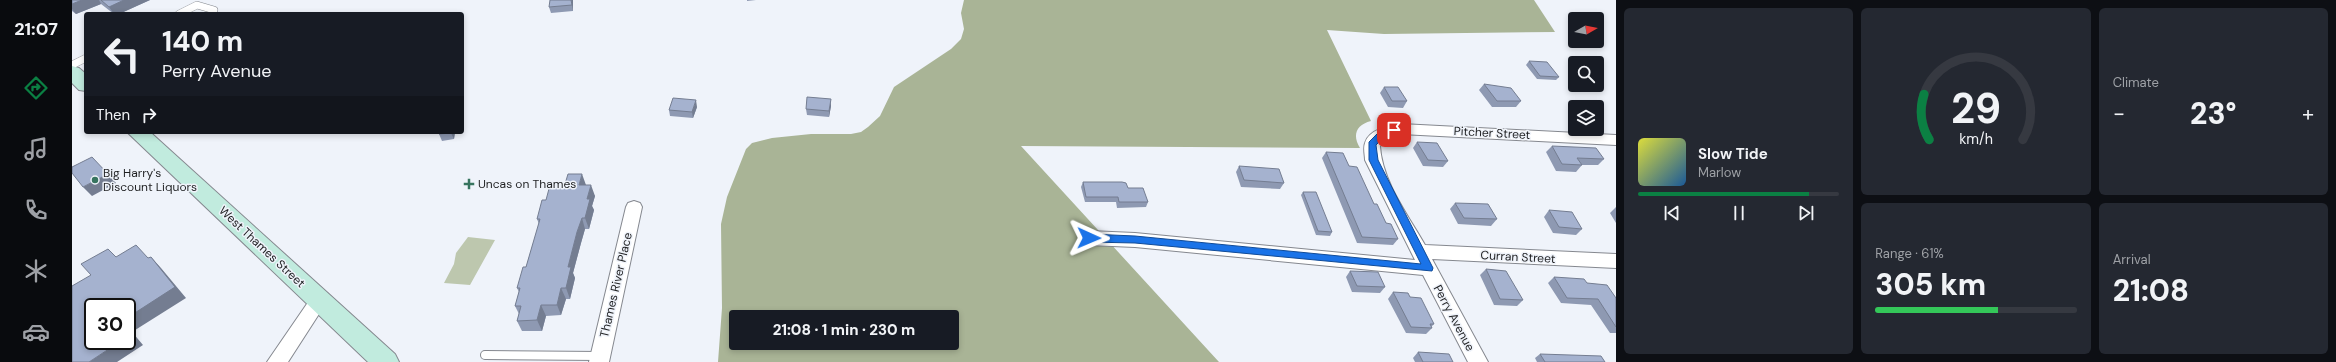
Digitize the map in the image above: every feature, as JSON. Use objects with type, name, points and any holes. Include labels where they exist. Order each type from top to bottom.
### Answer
[{"type":"main road","points":[[72,72],[84,83]]},
{"type":"main road","name":"West Thames Street","points":[[139,134],[386,362]]},
{"type":"street","name":"Pitcher Street","points":[[1372,144],[1385,132],[1401,129],[1616,140]]},
{"type":"street","name":"Perry Avenue","points":[[1372,144],[1372,154],[1376,168],[1478,362]]},
{"type":"street","name":"Thames River Place","points":[[600,359],[634,207]]},
{"type":"street","points":[[1089,238],[1135,240],[1428,268]]},
{"type":"street","name":"Curran Street","points":[[1420,252],[1616,261]]},
{"type":"street","points":[[277,362],[319,300]]},
{"type":"lane","points":[[183,12],[197,5],[214,10],[213,12]]},
{"type":"lane","points":[[72,65],[84,59]]},
{"type":"lane","points":[[485,355],[600,359]]},
{"type":"green space","points":[[964,0],[1534,0],[1555,32],[1384,34],[1327,30],[1371,121],[1362,125],[1357,131],[1356,139],[1360,148],[1021,146],[1219,362],[718,362],[722,308],[721,224],[727,197],[746,149],[752,143],[772,138],[811,134],[851,134],[861,132],[880,116],[894,87],[951,49],[961,39],[964,29],[961,13]]},
{"type":"green space","points":[[468,237],[495,240],[470,285],[444,283],[454,264],[456,253]]},
{"type":"building","points":[[72,0],[82,0],[72,4]]},
{"type":"building","points":[[101,0],[124,0],[109,7]]},
{"type":"building","points":[[550,0],[571,0],[572,5],[549,7]]},
{"type":"building","points":[[1529,61],[1547,62],[1559,77],[1540,76]]},
{"type":"building","points":[[1484,84],[1511,88],[1521,101],[1497,101]]},
{"type":"building","points":[[1384,87],[1398,87],[1407,101],[1392,101]]},
{"type":"building","points":[[807,97],[831,99],[829,111],[806,109]]},
{"type":"building","points":[[673,98],[696,100],[692,112],[669,110]]},
{"type":"building","points":[[1417,142],[1437,143],[1448,161],[1428,160]]},
{"type":"building","points":[[1552,146],[1596,148],[1604,159],[1577,158],[1582,165],[1562,164]]},
{"type":"building","points":[[1326,152],[1343,153],[1349,166],[1357,167],[1374,204],[1377,204],[1386,223],[1391,224],[1398,239],[1362,237]]},
{"type":"building","points":[[92,157],[108,174],[83,187],[72,173],[72,167]]},
{"type":"building","points":[[1239,166],[1279,169],[1284,183],[1244,180]]},
{"type":"building","points":[[568,174],[582,174],[579,185],[591,185],[587,199],[590,199],[585,218],[582,218],[577,232],[568,267],[571,267],[566,288],[561,288],[557,305],[541,305],[537,320],[517,321],[521,306],[515,306],[520,288],[517,288],[523,267],[526,267],[540,219],[537,219],[542,200],[546,200],[550,185],[565,184]]},
{"type":"building","points":[[1083,182],[1122,182],[1126,183],[1128,188],[1143,188],[1148,202],[1119,202],[1118,197],[1086,197]]},
{"type":"building","points":[[1303,192],[1316,192],[1332,232],[1318,231]]},
{"type":"building","points":[[1455,203],[1488,204],[1497,219],[1464,218]]},
{"type":"building","points":[[1549,210],[1572,212],[1582,229],[1559,227]]},
{"type":"building","points":[[136,245],[148,258],[151,257],[175,287],[136,312],[136,298],[84,298],[84,350],[107,350],[89,362],[72,362],[72,286],[91,275],[81,264],[108,249],[116,257]]},
{"type":"building","points":[[1486,269],[1506,271],[1523,300],[1500,299]]},
{"type":"building","points":[[1350,271],[1378,272],[1385,287],[1357,286]]},
{"type":"building","points":[[1554,277],[1584,279],[1587,283],[1607,285],[1616,298],[1616,327],[1598,299],[1567,298]]},
{"type":"building","points":[[1393,292],[1408,293],[1410,297],[1421,298],[1434,324],[1430,324],[1432,328],[1411,327]]},
{"type":"building","points":[[1418,352],[1449,354],[1453,362],[1423,362]]},
{"type":"building","points":[[1540,354],[1601,356],[1605,362],[1545,362]]},
{"type":"place","name":"Big Harry's Discount Liquors","points":[[95,180]]},
{"type":"place","name":"Uncas on Thames","points":[[469,184]]},
{"type":"route","points":[[1089,238],[1135,240],[1428,268],[1381,179],[1373,160],[1371,146],[1374,140],[1385,132],[1394,130]]}]
